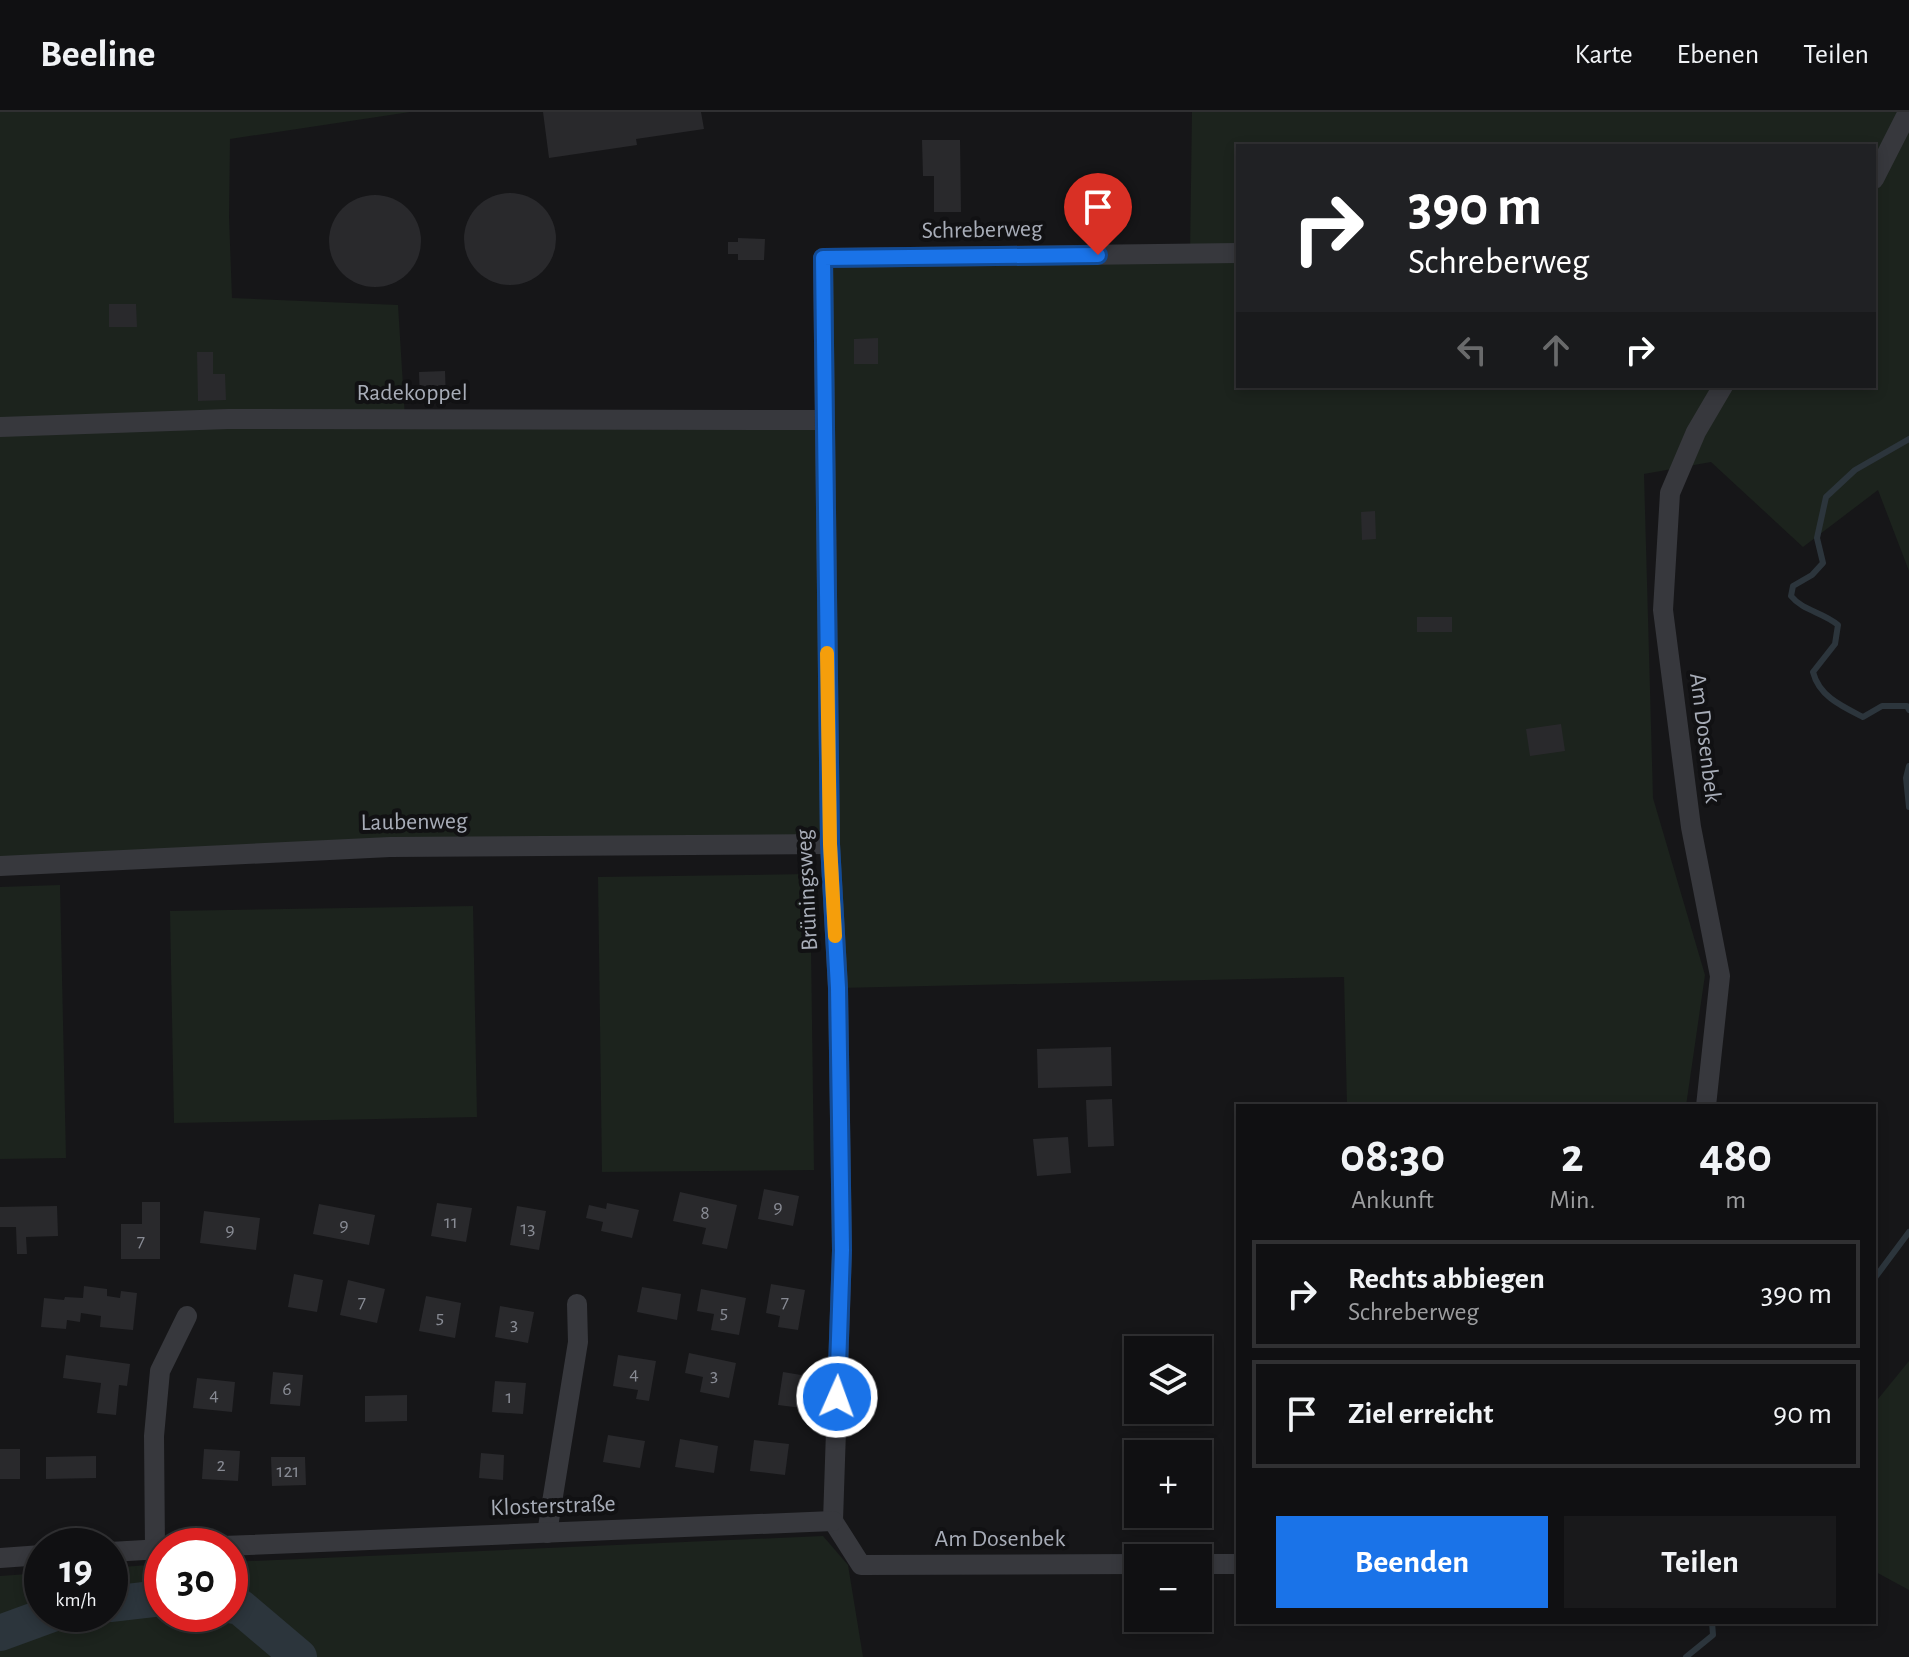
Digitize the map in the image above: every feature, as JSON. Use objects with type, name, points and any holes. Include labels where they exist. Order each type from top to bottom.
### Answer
[{"type":"street","points":[[1876,175],[1908,112]]},
{"type":"street","name":"Schreberweg","points":[[823,258],[1236,253]]},
{"type":"street","name":"Brüningsweg","points":[[823,258],[830,844],[838,988],[842,1250],[833,1521]]},
{"type":"street","name":"Am Dosenbek","points":[[1706,1104],[1720,976],[1691,827],[1663,610],[1670,493],[1696,432],[1722,388]]},
{"type":"street","name":"Radekoppel","points":[[0,427],[228,419],[824,420]]},
{"type":"street","name":"Laubenweg","points":[[0,866],[390,847],[830,844]]},
{"type":"street","points":[[547,1533],[578,1342],[577,1304]]},
{"type":"street","points":[[158,1528],[154,1436],[160,1371],[187,1316]]},
{"type":"street","name":"Am Dosenbek","points":[[833,1521],[861,1565],[1124,1564]]},
{"type":"street","name":"Klosterstraße","points":[[248,1545],[833,1521]]},
{"type":"street","points":[[0,1558],[24,1556]]},
{"type":"street","points":[[1212,1564],[1236,1564]]},
{"type":"shaded area","points":[[0,112],[410,112],[230,139],[232,298],[398,305],[405,418],[824,420],[823,258],[1190,254],[1192,112],[1909,112],[1909,571],[1878,490],[1803,547],[1711,462],[1644,474],[1653,798],[1705,975],[1686,1104],[1347,1104],[1344,977],[838,988],[830,845],[0,866]]},
{"type":"shaded area","points":[[810,874],[814,1170],[602,1172],[598,877]]},
{"type":"shaded area","points":[[60,885],[66,1158],[0,1159],[0,887]]},
{"type":"shaded area","points":[[473,906],[477,1117],[174,1123],[170,911]]},
{"type":"shaded area","points":[[1909,1361],[1909,1590],[1876,1572],[1876,1402]]},
{"type":"shaded area","points":[[823,1536],[848,1565],[863,1657],[0,1657],[0,1576],[24,1574],[24,1632],[128,1632],[128,1567],[144,1565],[144,1632],[248,1632],[248,1561]]},
{"type":"building","points":[[543,112],[701,112],[704,129],[636,139],[637,145],[549,158]]},
{"type":"building","points":[[922,140],[960,140],[961,212],[934,212],[934,176],[923,176]]},
{"type":"building","points":[[510,193],[536,201],[548,213],[556,239],[548,265],[536,277],[510,285],[484,277],[472,265],[464,239],[472,213],[484,201]]},
{"type":"building","points":[[375,195],[401,203],[413,215],[421,241],[413,267],[401,279],[375,287],[349,279],[337,267],[329,241],[337,215],[349,203]]},
{"type":"building","points":[[738,238],[765,239],[764,260],[738,260],[738,254],[728,254],[728,242],[738,242]]},
{"type":"building","points":[[109,304],[136,304],[137,327],[109,327]]},
{"type":"building","points":[[878,338],[878,364],[854,364],[854,339]]},
{"type":"building","points":[[197,352],[213,352],[213,374],[225,374],[226,400],[198,401]]},
{"type":"building","points":[[445,371],[446,402],[420,402],[419,372]]},
{"type":"building","points":[[1375,511],[1376,539],[1362,540],[1361,512]]},
{"type":"building","points":[[1417,617],[1452,617],[1452,632],[1417,632]]},
{"type":"building","points":[[1561,724],[1565,751],[1530,756],[1526,729]]},
{"type":"building","points":[[1111,1047],[1112,1086],[1038,1088],[1037,1049]]},
{"type":"building","points":[[1112,1099],[1114,1146],[1088,1147],[1086,1100]]},
{"type":"building","points":[[1068,1137],[1071,1173],[1037,1176],[1033,1139]]},
{"type":"building","points":[[764,1189],[799,1196],[793,1226],[758,1219]]},
{"type":"building","points":[[680,1192],[737,1205],[727,1249],[702,1244],[706,1228],[673,1221]]},
{"type":"building","points":[[142,1202],[160,1202],[160,1259],[121,1259],[121,1224],[142,1224]]},
{"type":"building","points":[[437,1203],[472,1208],[466,1242],[431,1236]]},
{"type":"building","points":[[607,1203],[639,1210],[632,1238],[601,1231],[603,1222],[586,1218],[589,1205],[606,1209]]},
{"type":"building","points":[[319,1204],[375,1215],[369,1245],[313,1234]]},
{"type":"building","points":[[57,1206],[58,1236],[26,1237],[27,1254],[17,1254],[16,1227],[0,1227],[0,1207]]},
{"type":"building","points":[[517,1206],[546,1211],[539,1250],[510,1245]]},
{"type":"building","points":[[204,1211],[260,1218],[256,1250],[200,1243]]},
{"type":"building","points":[[294,1274],[323,1280],[317,1312],[288,1307]]},
{"type":"building","points":[[348,1280],[385,1289],[377,1323],[340,1315]]},
{"type":"building","points":[[771,1284],[805,1290],[798,1330],[778,1327],[780,1316],[766,1313]]},
{"type":"building","points":[[84,1286],[107,1289],[107,1296],[120,1298],[121,1291],[137,1293],[133,1330],[100,1327],[101,1316],[81,1313],[80,1322],[67,1320],[66,1329],[41,1327],[44,1298],[83,1298]]},
{"type":"building","points":[[642,1287],[681,1294],[677,1320],[637,1312]]},
{"type":"building","points":[[701,1289],[746,1298],[739,1335],[711,1330],[714,1314],[697,1311]]},
{"type":"building","points":[[426,1296],[461,1303],[455,1338],[419,1331]]},
{"type":"building","points":[[500,1306],[534,1312],[528,1343],[495,1337]]},
{"type":"building","points":[[689,1353],[736,1363],[729,1398],[700,1392],[703,1377],[685,1373]]},
{"type":"building","points":[[66,1355],[130,1364],[127,1386],[119,1385],[116,1415],[97,1413],[101,1383],[63,1378]]},
{"type":"building","points":[[618,1355],[656,1361],[649,1401],[636,1399],[638,1390],[613,1386]]},
{"type":"building","points":[[273,1372],[303,1375],[300,1406],[270,1404]]},
{"type":"building","points":[[783,1372],[807,1376],[802,1408],[778,1405]]},
{"type":"building","points":[[197,1378],[235,1382],[232,1412],[193,1408]]},
{"type":"building","points":[[495,1381],[526,1383],[523,1414],[492,1412]]},
{"type":"building","points":[[407,1395],[407,1421],[365,1422],[365,1396]]},
{"type":"building","points":[[608,1435],[645,1441],[640,1468],[603,1462]]},
{"type":"building","points":[[680,1439],[718,1446],[714,1473],[675,1467]]},
{"type":"building","points":[[754,1440],[789,1444],[785,1475],[750,1471]]},
{"type":"building","points":[[0,1449],[20,1449],[20,1479],[0,1479]]},
{"type":"building","points":[[204,1449],[240,1451],[238,1481],[202,1479]]},
{"type":"building","points":[[481,1453],[504,1455],[503,1480],[479,1478]]},
{"type":"building","points":[[96,1456],[96,1478],[46,1479],[46,1457]]},
{"type":"building","points":[[271,1457],[305,1457],[306,1485],[272,1486]]},
{"type":"waterway","points":[[1909,439],[1855,470],[1826,497],[1817,538],[1823,563],[1812,575],[1793,586],[1791,596],[1801,605],[1838,625],[1835,644],[1813,672],[1826,694],[1863,717],[1882,706],[1907,706],[1909,710]]},
{"type":"waterway","points":[[1909,766],[1906,778],[1909,807]]},
{"type":"waterway","points":[[1876,1276],[1909,1232]]},
{"type":"waterway","points":[[128,1602],[144,1600]]},
{"type":"waterway","points":[[248,1614],[299,1657]]},
{"type":"waterway","points":[[0,1633],[24,1624]]},
{"type":"waterway","points":[[1686,1657],[1713,1635],[1712,1624]]},
{"type":"slow traffic","points":[[827,653],[835,936]]},
{"type":"route","points":[[837,1397],[842,1250],[838,988],[830,844],[823,258],[1098,255]]}]
